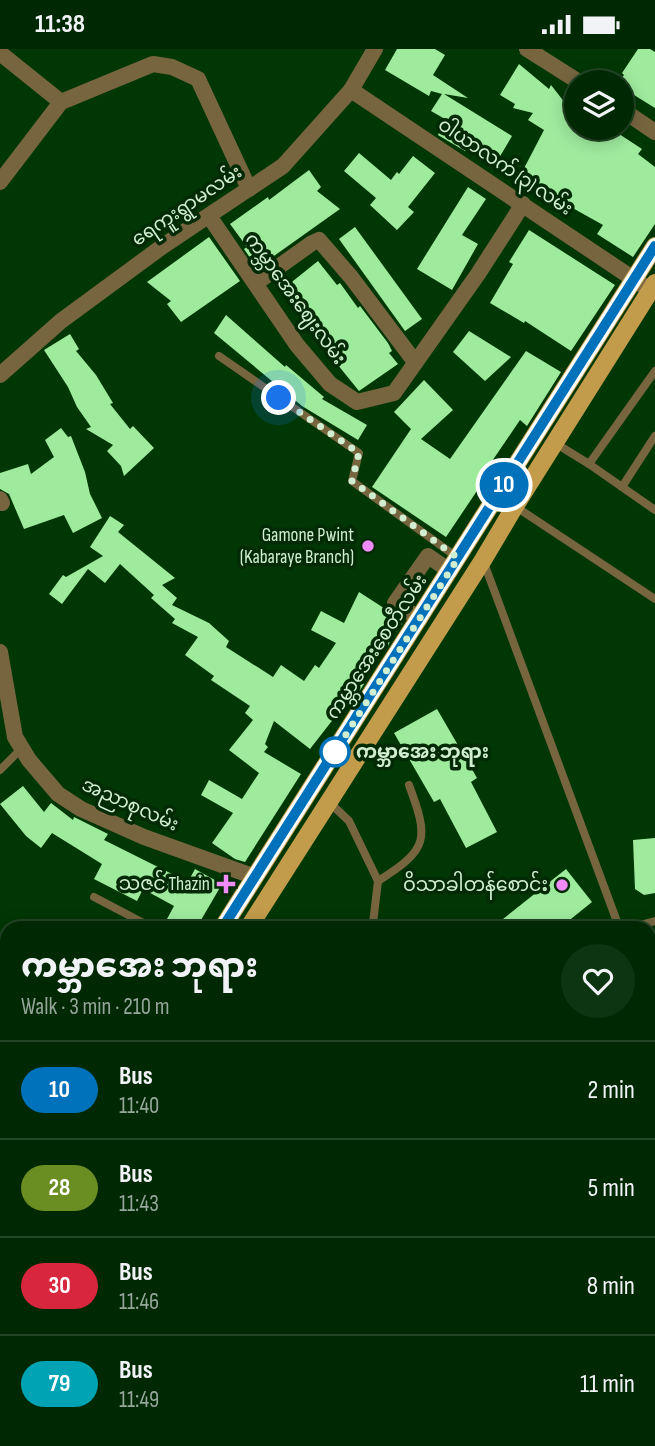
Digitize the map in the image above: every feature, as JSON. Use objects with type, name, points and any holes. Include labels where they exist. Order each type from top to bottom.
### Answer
[{"type":"main road","name":"ကမ္ဘာအေးစေတီလမ်း","points":[[227,921],[655,246]]},
{"type":"main road","points":[[254,921],[653,287]]},
{"type":"street","name":"ရေကူးရွာမလမ်း","points":[[0,375],[61,321],[163,246],[283,166],[351,90],[375,49]]},
{"type":"street","points":[[527,49],[564,72]]},
{"type":"street","points":[[0,53],[61,101]]},
{"type":"street","points":[[0,182],[61,101],[153,64],[186,72],[198,79],[249,189]]},
{"type":"street","name":"ဝါယာလက် (၃) လမ်း","points":[[351,90],[634,281],[653,287]]},
{"type":"street","points":[[634,118],[655,132]]},
{"type":"street","points":[[256,283],[319,240],[351,277],[415,362],[478,274],[523,204]]},
{"type":"street","name":"ကမ္ဘာအေးဈေးလမ်း","points":[[209,216],[298,345],[331,384],[357,402],[394,393],[415,362]]},
{"type":"street","points":[[420,619],[395,603],[428,556],[454,564]]},
{"type":"street","name":"အညာစုလမ်း","points":[[0,652],[15,737],[29,760],[58,794],[80,809],[144,837],[256,877]]},
{"type":"lane","points":[[219,356],[359,453],[352,481],[454,564],[468,583]]},
{"type":"lane","points":[[589,464],[654,373]]},
{"type":"lane","points":[[622,487],[655,436]]},
{"type":"lane","points":[[555,443],[655,510]]},
{"type":"lane","points":[[498,495],[655,599]]},
{"type":"lane","points":[[483,560],[617,921]]},
{"type":"lane","points":[[0,770],[22,748]]},
{"type":"lane","points":[[378,881],[404,865],[422,841],[421,818],[410,785]]},
{"type":"lane","points":[[330,802],[349,821],[378,881],[373,921]]},
{"type":"lane","points":[[94,897],[140,921]]},
{"type":"building","points":[[397,49],[435,49],[445,55],[433,75],[468,98],[444,94],[512,136],[496,163],[468,146],[465,151],[438,135],[445,119],[431,111],[442,94],[431,91],[429,96],[385,70]]},
{"type":"building","points":[[638,49],[655,52],[655,108],[634,95],[634,70],[624,70]]},
{"type":"building","points":[[519,64],[549,89],[551,85],[564,102],[564,140],[628,140],[642,149],[638,154],[655,167],[655,224],[633,257],[597,234],[603,225],[519,178],[544,130],[528,120],[533,113],[513,108],[515,104],[500,95]]},
{"type":"building","points":[[359,153],[391,180],[413,156],[435,173],[408,207],[414,212],[397,230],[370,205],[376,198],[344,171]]},
{"type":"building","points":[[309,170],[321,187],[317,191],[340,209],[257,268],[244,249],[247,247],[230,224],[268,197],[269,200]]},
{"type":"building","points":[[468,187],[486,199],[462,235],[478,244],[452,290],[417,269]]},
{"type":"building","points":[[355,227],[422,319],[405,331],[339,239]]},
{"type":"building","points":[[529,230],[615,285],[571,351],[525,321],[524,323],[490,303],[513,264],[509,262]]},
{"type":"building","points":[[209,237],[240,281],[181,322],[167,304],[171,301],[147,282]]},
{"type":"building","points":[[318,261],[337,285],[340,283],[358,308],[360,306],[388,343],[392,351],[389,353],[398,364],[359,391],[283,289]]},
{"type":"building","points":[[226,315],[324,397],[322,399],[367,425],[358,440],[302,406],[214,333]]},
{"type":"building","points":[[469,331],[511,357],[485,381],[453,352]]},
{"type":"building","points":[[70,334],[79,349],[76,351],[96,375],[113,403],[110,404],[130,429],[133,426],[154,448],[124,476],[121,466],[107,451],[113,445],[86,429],[91,427],[44,350]]},
{"type":"building","points":[[526,351],[561,372],[527,426],[520,420],[486,470],[489,473],[446,537],[372,487],[411,429],[394,412],[424,380],[453,410],[421,439],[450,459]]},
{"type":"building","points":[[61,428],[68,437],[71,436],[90,494],[102,518],[73,533],[64,515],[24,529],[9,494],[0,489],[0,473],[28,464],[31,474],[54,457],[45,440]]},
{"type":"building","points":[[110,516],[124,525],[118,532],[175,578],[162,585],[177,598],[172,605],[209,623],[229,641],[226,647],[273,677],[281,665],[304,681],[315,665],[319,668],[336,643],[311,630],[321,611],[344,623],[359,592],[404,621],[396,632],[394,631],[388,646],[383,646],[380,655],[376,653],[360,681],[364,684],[356,696],[310,749],[274,721],[265,744],[268,747],[264,752],[301,774],[245,862],[235,859],[212,843],[233,813],[201,795],[209,780],[242,799],[259,773],[229,750],[253,720],[245,713],[250,706],[211,680],[214,676],[185,655],[198,637],[172,623],[175,619],[151,598],[154,595],[120,564],[105,583],[88,569],[62,604],[49,594],[63,575],[66,577],[103,556],[90,547]]},
{"type":"building","points":[[437,709],[477,778],[471,782],[497,832],[466,848],[440,799],[434,802],[394,733]]},
{"type":"building","points":[[23,786],[44,812],[51,803],[73,820],[74,817],[108,834],[104,840],[188,882],[195,869],[222,884],[200,921],[171,921],[167,919],[174,906],[143,889],[137,901],[94,879],[102,864],[52,833],[41,848],[26,836],[0,804]]},
{"type":"building","points":[[655,838],[655,893],[644,895],[635,889],[633,840]]},
{"type":"building","name":"ဝိသာခါတန်စောင်း","points":[[566,869],[592,902],[568,921],[501,921]]},
{"type":"bus line","name":"10","points":[[227,921],[655,246]]},
{"type":"place","name":"Gamone Pwint (Kabaraye Branch)","points":[[368,546]]},
{"type":"place","name":"ကမ္ဘာအေး ဘုရား","points":[[335,752]]},
{"type":"place","name":"သဇင် Thazin","points":[[226,884]]},
{"type":"place","name":"ဝိသာခါတန်စောင်း","points":[[562,885]]},
{"type":"route","points":[[279,398],[359,453],[352,481],[458,558],[335,752]]}]
